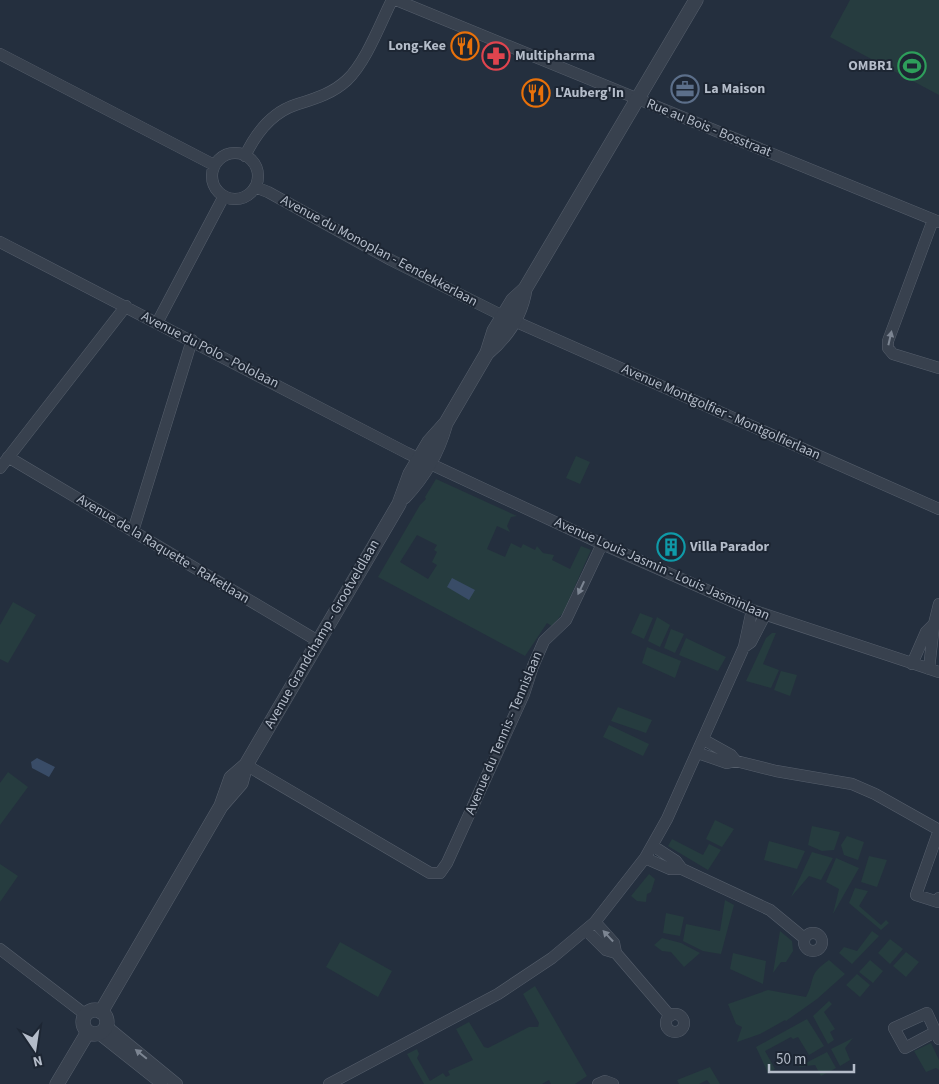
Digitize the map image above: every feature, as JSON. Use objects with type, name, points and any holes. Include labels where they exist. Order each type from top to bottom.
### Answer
[{"type":"street","points":[[245,156],[261,129],[275,116],[293,106],[331,92],[347,80],[359,65],[392,0]]},
{"type":"street","name":"Rue au Bois - Bosstraat","points":[[396,0],[936,221]]},
{"type":"street","name":"Avenue Grandchamp - Grootveldlaan","points":[[57,1084],[99,1025],[221,806],[241,783],[246,765],[318,641],[399,504],[420,480],[425,461],[439,448],[446,423],[488,353],[492,334],[508,319],[513,300],[525,289],[696,0]]},
{"type":"street","points":[[0,54],[214,165]]},
{"type":"street","points":[[234,153],[245,156],[253,162],[257,172],[255,187],[243,198],[233,199],[224,196],[214,186],[212,172],[214,165],[225,155],[234,153]]},
{"type":"street","name":"Avenue du Monoplan - Eendekkerlaan","points":[[255,187],[268,192],[391,260],[508,319]]},
{"type":"street","points":[[157,323],[224,196]]},
{"type":"street","points":[[936,221],[888,341],[888,348],[893,354],[939,368]]},
{"type":"street","name":"Avenue du Polo - Pololaan","points":[[0,242],[425,461]]},
{"type":"street","points":[[0,468],[126,306]]},
{"type":"street","name":"Avenue Montgolfier - Montgolfierlaan","points":[[508,319],[939,509]]},
{"type":"street","points":[[133,531],[192,340]]},
{"type":"street","name":"Avenue de la Raquette - Raketlaan","points":[[8,457],[318,641]]},
{"type":"street","name":"Avenue Louis Jasmin - Louis Jasminlaan","points":[[425,461],[602,544],[752,610],[934,671]]},
{"type":"street","name":"Avenue du Tennis - Tennislaan","points":[[246,765],[430,873],[440,872],[447,863],[524,694],[544,640],[566,620],[602,544]]},
{"type":"street","points":[[934,671],[934,624],[939,604]]},
{"type":"street","points":[[329,1084],[498,994],[539,967],[595,922],[653,846],[704,740],[744,647],[752,610]]},
{"type":"street","points":[[744,647],[751,642],[765,615]]},
{"type":"street","points":[[912,664],[926,632],[934,624]]},
{"type":"street","points":[[704,740],[731,755],[736,762]]},
{"type":"street","points":[[698,753],[727,763],[736,762],[852,784],[875,794],[939,830],[916,895],[938,902],[939,898]]},
{"type":"street","points":[[653,846],[676,861],[682,868],[770,910],[804,938]]},
{"type":"street","points":[[645,858],[670,869],[682,868]]},
{"type":"street","points":[[595,922],[614,943],[616,953],[670,1016]]},
{"type":"street","points":[[586,930],[606,950],[616,953]]},
{"type":"street","points":[[0,949],[86,1015],[84,1026],[99,1025],[110,1029],[177,1084]]},
{"type":"street","points":[[99,1025],[162,1084]]},
{"type":"street","points":[[598,1084],[608,1081],[613,1084]]},
{"type":"green space","name":"OMBR1","points":[[850,0],[939,0],[939,95],[830,37]]},
{"type":"green space","points":[[576,456],[590,462],[580,484],[566,478]]},
{"type":"green space","points":[[436,479],[517,516],[511,517],[507,526],[510,532],[497,526],[487,549],[505,557],[511,543],[521,548],[523,544],[535,550],[537,546],[543,553],[554,555],[552,560],[570,569],[581,546],[591,550],[563,613],[552,626],[547,623],[525,656],[378,577],[420,505],[426,499],[425,497]],"holes":[[[417,535],[437,545],[434,550],[437,552],[432,562],[437,565],[428,579],[400,562]]]},
{"type":"green space","points":[[13,602],[36,615],[8,663],[0,659],[0,625]]},
{"type":"green space","points":[[640,613],[653,618],[644,639],[631,633]]},
{"type":"green space","points":[[657,617],[670,625],[660,647],[648,641]]},
{"type":"green space","points":[[671,629],[684,634],[675,653],[664,648]]},
{"type":"green space","points":[[772,633],[776,633],[763,664],[779,670],[771,688],[746,681],[766,638]]},
{"type":"green space","points":[[686,638],[726,657],[718,671],[679,655]]},
{"type":"green space","points":[[647,647],[681,661],[675,678],[642,663]]},
{"type":"green space","points":[[781,671],[797,675],[790,696],[774,690]]},
{"type":"green space","points":[[618,707],[652,720],[646,733],[611,721]]},
{"type":"green space","points":[[609,725],[649,744],[643,756],[603,737]]},
{"type":"green space","points":[[8,772],[28,787],[0,825],[0,783]]},
{"type":"green space","points":[[715,820],[734,829],[722,847],[706,839]]},
{"type":"green space","points":[[812,826],[840,832],[834,850],[822,851],[808,845]]},
{"type":"green space","points":[[847,836],[864,842],[858,860],[844,855],[841,845]]},
{"type":"green space","points":[[672,839],[703,855],[709,844],[721,850],[708,870],[668,846]]},
{"type":"green space","points":[[769,841],[805,851],[797,869],[764,860]]},
{"type":"green space","points":[[812,852],[833,858],[821,880],[809,876],[791,897]]},
{"type":"green space","points":[[869,856],[887,860],[877,887],[861,882]]},
{"type":"green space","points":[[836,858],[859,868],[833,914],[839,889],[826,882]]},
{"type":"green space","points":[[0,864],[18,876],[0,902]]},
{"type":"green space","points":[[649,874],[655,879],[651,892],[647,894],[646,902],[637,901],[631,896]]},
{"type":"green space","points":[[855,888],[868,891],[859,906],[881,925],[886,920],[889,923],[881,930],[849,903]]},
{"type":"green space","points":[[725,900],[734,905],[721,954],[703,951],[683,941],[686,924],[720,931]]},
{"type":"green space","points":[[666,913],[684,917],[680,936],[663,933]]},
{"type":"green space","points":[[780,931],[792,941],[793,951],[786,962],[781,962],[773,973]]},
{"type":"green space","points":[[872,931],[879,936],[852,964],[839,953],[844,947],[857,951]]},
{"type":"green space","points":[[662,938],[681,943],[700,953],[684,967],[671,952],[662,951],[654,945]]},
{"type":"green space","points":[[890,939],[903,949],[890,964],[878,953]]},
{"type":"green space","points":[[340,942],[392,971],[378,997],[326,967]]},
{"type":"green space","points":[[906,952],[919,962],[906,977],[893,966]]},
{"type":"green space","points":[[733,953],[766,961],[763,984],[730,969]]},
{"type":"green space","points":[[829,960],[845,974],[817,999],[786,1021],[760,1034],[737,1042],[742,1027],[736,1024],[728,1004],[768,990],[806,997],[813,977],[822,965]]},
{"type":"green space","points":[[870,960],[883,971],[873,983],[859,972]]},
{"type":"green space","points":[[857,974],[870,985],[860,997],[846,985]]},
{"type":"green space","points":[[535,986],[587,1076],[575,1084],[551,1084],[549,1080],[542,1084],[424,1084],[407,1054],[417,1049],[419,1054],[417,1058],[430,1081],[443,1073],[446,1077],[450,1075],[448,1071],[473,1060],[456,1029],[469,1022],[484,1047],[488,1048],[529,1027],[538,1027],[539,1023],[523,994]]},
{"type":"green space","points":[[829,1001],[832,1004],[824,1012],[835,1029],[830,1032],[834,1040],[828,1044],[813,1016]]},
{"type":"green space","points":[[807,1019],[824,1046],[809,1055],[798,1037],[793,1039],[791,1037],[765,1051],[775,1069],[768,1073],[756,1047]]},
{"type":"green space","points":[[853,1038],[845,1048],[850,1060],[840,1066],[831,1049]]},
{"type":"green space","points":[[931,1043],[939,1060],[939,1070],[936,1068],[926,1072],[914,1051]]},
{"type":"green space","points":[[827,1052],[836,1068],[821,1076],[815,1065],[798,1067]]},
{"type":"green space","points":[[710,1067],[720,1084],[710,1084],[707,1080],[699,1084],[679,1084],[677,1080]]},
{"type":"water","points":[[452,578],[475,590],[469,600],[447,587]]},
{"type":"water","points":[[37,758],[55,767],[49,777],[32,768],[31,762]]},
{"type":"place","name":"Long-Kee","points":[[465,46]]},
{"type":"place","name":"Multipharma","points":[[496,56]]},
{"type":"place","name":"OMBR1","points":[[912,66]]},
{"type":"place","name":"La Maison","points":[[685,89]]},
{"type":"place","name":"L'Auberg'In","points":[[536,93]]},
{"type":"place","name":"Villa Parador","points":[[671,547]]}]
